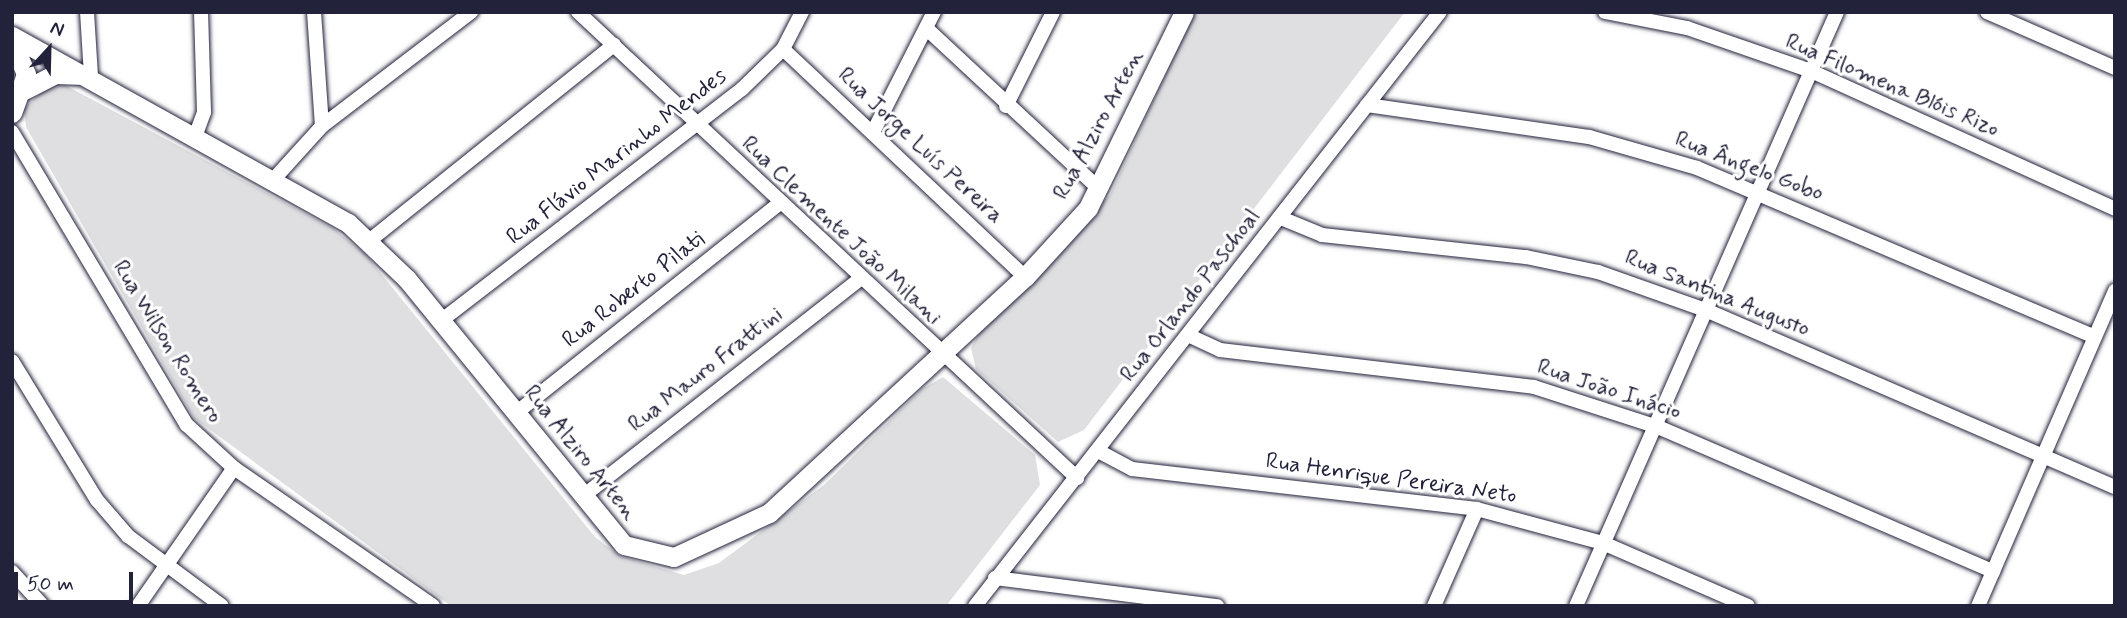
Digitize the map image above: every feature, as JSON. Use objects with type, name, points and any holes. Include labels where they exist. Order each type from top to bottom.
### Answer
[{"type":"street","points":[[24,90],[55,74],[91,75],[87,12]]},
{"type":"street","points":[[195,137],[205,103],[201,12]]},
{"type":"street","points":[[313,12],[322,126]]},
{"type":"street","points":[[274,179],[322,126],[471,12]]},
{"type":"street","name":"Rua Clemente João Milani","points":[[578,12],[859,280],[1077,478]]},
{"type":"street","name":"Rua Flávio Marinho Mendes","points":[[442,320],[697,126],[783,49],[802,12]]},
{"type":"street","points":[[873,132],[934,12]]},
{"type":"street","points":[[1006,106],[1053,12]]},
{"type":"street","name":"Rua Alziro Arten","points":[[12,38],[91,75],[195,137],[274,179],[369,241],[442,320],[582,497],[624,545],[655,556],[695,552],[769,513],[942,357],[1025,277],[1098,188],[1184,12]]},
{"type":"street","name":"Rua Orlando Paschoal","points":[[975,606],[995,578],[1100,452],[1440,12]]},
{"type":"street","name":"Rua Filomena Blóis Rizo","points":[[1605,12],[1687,28],[1811,71],[2115,209]]},
{"type":"street","points":[[1576,606],[1709,311],[1836,12]]},
{"type":"street","points":[[1987,12],[2115,68]]},
{"type":"street","points":[[926,28],[1006,106],[1098,188]]},
{"type":"street","points":[[12,38],[23,58],[24,90],[12,113]]},
{"type":"street","points":[[369,241],[614,45]]},
{"type":"street","name":"Rua Jorge Luís Pereira","points":[[783,49],[1025,277]]},
{"type":"street","name":"Rua Ângelo Gobo","points":[[1367,105],[1589,137],[1759,193],[2095,337]]},
{"type":"street","name":"Rua Wilson Romero","points":[[12,132],[187,425],[234,468],[433,606]]},
{"type":"street","name":"Rua Roberto Pilati","points":[[516,413],[779,204]]},
{"type":"street","name":"Rua Santina Augusto","points":[[1281,218],[1322,235],[1566,264],[1709,311],[2115,487]]},
{"type":"street","name":"Rua Mauro Frattini","points":[[582,497],[859,280]]},
{"type":"street","points":[[1978,606],[2115,291]]},
{"type":"street","name":"Rua João Inácio","points":[[1190,336],[1220,350],[1534,387],[1658,427],[1993,571]]},
{"type":"street","points":[[12,361],[97,500],[164,564],[222,606]]},
{"type":"street","name":"Rua Henrique Pereira Neto","points":[[1100,452],[1132,469],[1477,509],[1603,543],[1748,606]]},
{"type":"street","points":[[138,606],[164,564],[234,468]]},
{"type":"street","points":[[1434,606],[1477,509]]},
{"type":"street","points":[[12,572],[43,606]]},
{"type":"street","points":[[995,578],[1217,606]]},
{"type":"shaded area","points":[[1195,12],[1405,12],[1084,430],[1058,442],[976,369],[971,348],[981,330],[1110,195]]},
{"type":"shaded area","points":[[51,84],[63,84],[334,229],[365,254],[595,537],[620,556],[684,575],[719,563],[824,485],[922,389],[943,377],[1035,455],[1040,485],[946,606],[451,606],[194,418],[26,127],[24,108]]}]
